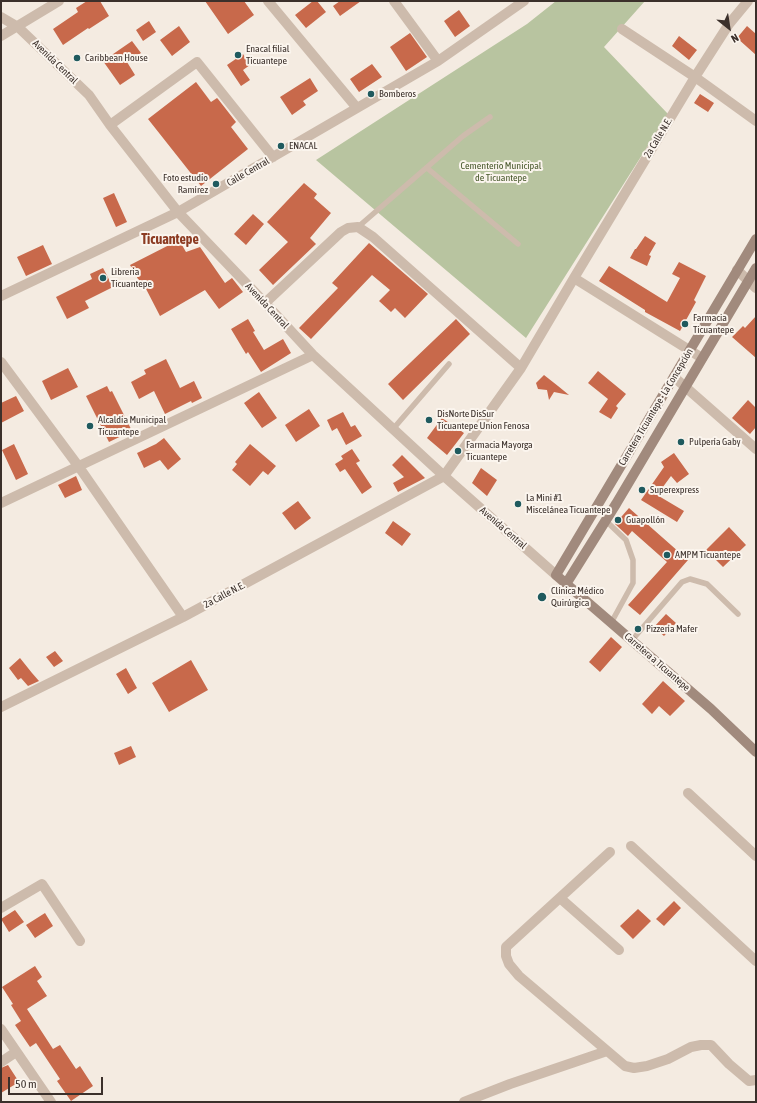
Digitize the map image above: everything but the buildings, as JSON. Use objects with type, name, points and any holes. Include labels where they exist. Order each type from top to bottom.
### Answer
[{"type":"main road","name":"Carretera Ticuantepe - La Concepción","points":[[556,575],[756,239]]},
{"type":"main road","name":"Carretera Ticuantepe - La Concepción","points":[[566,584],[702,358],[752,284],[756,268]]},
{"type":"main road","name":"Carretera a Ticuantepe","points":[[556,575],[711,709],[756,752]]},
{"type":"street","points":[[1,36],[59,1]]},
{"type":"street","points":[[268,1],[357,108]]},
{"type":"street","points":[[394,1],[438,61]]},
{"type":"street","name":"Calle Central","points":[[1,296],[178,212],[438,61],[524,1]]},
{"type":"street","name":"2a Calle N.E.","points":[[1,707],[183,617],[444,476],[521,368],[695,77],[729,24],[748,1]]},
{"type":"street","name":"Avenida Central","points":[[1,17],[18,27],[89,95],[110,125],[178,212],[313,355],[444,476],[556,575]]},
{"type":"street","points":[[622,29],[695,77],[756,121]]},
{"type":"street","points":[[110,125],[197,62],[272,157]]},
{"type":"street","points":[[265,303],[341,232],[348,228],[358,227],[372,237],[521,368]]},
{"type":"street","points":[[737,270],[752,284]]},
{"type":"street","points":[[574,278],[702,358]]},
{"type":"street","points":[[1,503],[313,355]]},
{"type":"street","points":[[1,362],[79,467],[183,617]]},
{"type":"street","points":[[674,377],[756,449]]},
{"type":"street","points":[[688,793],[756,856]]},
{"type":"street","points":[[631,846],[756,961]]},
{"type":"street","points":[[610,852],[506,947],[506,956],[509,964],[519,976],[625,1066],[634,1068],[668,1059],[691,1047],[701,1045],[711,1046],[729,1064],[749,1080],[756,1080]]},
{"type":"street","points":[[1,908],[42,884],[80,941]]},
{"type":"street","points":[[560,898],[619,950]]},
{"type":"street","points":[[1,1029],[51,1102]]},
{"type":"street","points":[[464,1102],[510,1084],[606,1051]]},
{"type":"street","points":[[1,1062],[16,1052]]},
{"type":"lane","points":[[358,227],[463,136],[490,117]]},
{"type":"lane","points":[[427,168],[518,244]]},
{"type":"lane","points":[[393,429],[449,364]]},
{"type":"lane","points":[[605,520],[626,540],[633,560],[633,583],[612,623]]},
{"type":"lane","points":[[632,640],[682,582],[690,579],[706,584],[738,614]]},
{"type":"green space","name":"Cementerio Municipal de Ticuantepe","points":[[556,1],[645,1],[604,47],[668,114],[526,338],[316,160],[527,24]]},
{"type":"place","name":"Enacal filial Ticuantepe","points":[[238,55]]},
{"type":"place","name":"Caribbean House","points":[[77,58]]},
{"type":"place","name":"Bomberos","points":[[371,94]]},
{"type":"place","name":"ENACAL","points":[[281,146]]},
{"type":"place","name":"Foto estudio Ramírez","points":[[216,184]]},
{"type":"place","name":"Libreria Ticuantepe","points":[[103,278]]},
{"type":"place","name":"Farmacia Ticuantepe","points":[[685,324]]},
{"type":"place","name":"DisNorte DisSur Ticuantepe Union Fenosa","points":[[429,420]]},
{"type":"place","name":"Alcaldia Municipal Ticuantepe","points":[[90,426]]},
{"type":"place","name":"Pulpería Gaby","points":[[681,442]]},
{"type":"place","name":"Farmacia Mayorga Ticuantepe","points":[[458,451]]},
{"type":"place","name":"Superexpress","points":[[642,490]]},
{"type":"place","name":"La Mini #1 Miscelánea Ticuantepe","points":[[518,504]]},
{"type":"place","name":"Guapollón","points":[[618,520]]},
{"type":"place","name":"AMPM Ticuantepe","points":[[667,555]]},
{"type":"place","name":"Clínica Médico Quirúrgica","points":[[542,597]]},
{"type":"place","name":"Pizzería Mafer","points":[[638,629]]},
{"type":"district","name":"Ticuantepe","points":[[170,240]]}]
